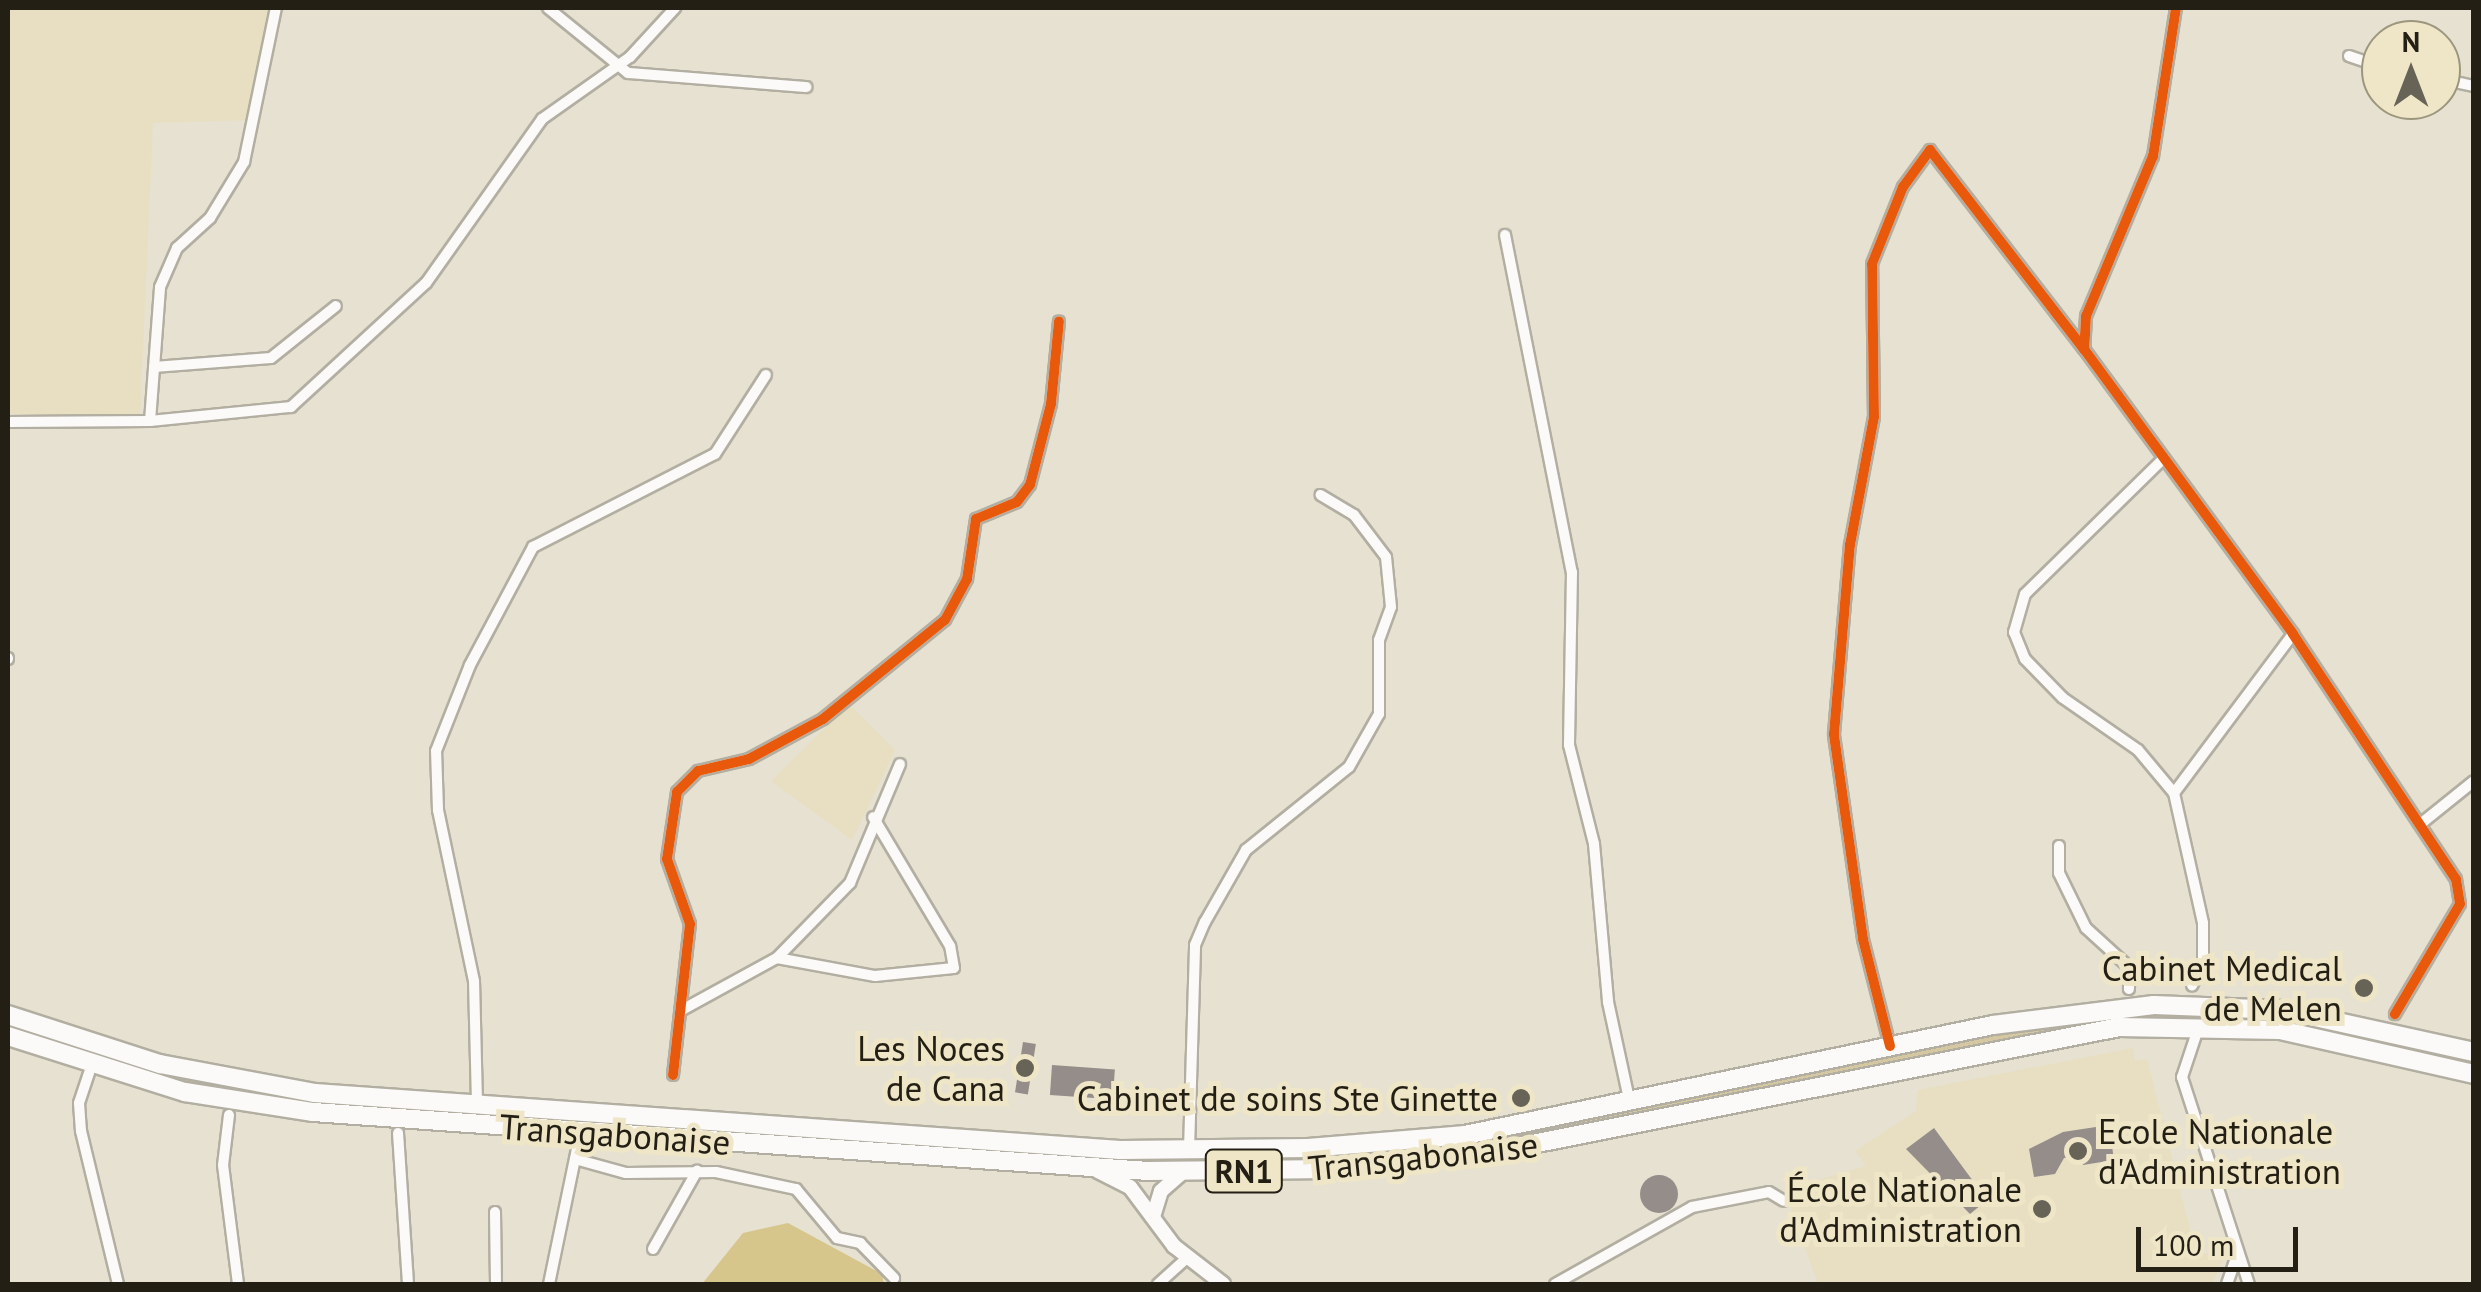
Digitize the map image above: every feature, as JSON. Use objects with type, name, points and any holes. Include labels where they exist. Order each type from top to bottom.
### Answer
[{"type":"highway","name":"Transgabonaise","points":[[8,1016],[226,1079],[477,1103],[1189,1150],[1388,1144],[1630,1104],[1890,1046],[2058,1014],[2188,1004],[2319,1015],[2474,1052]]},
{"type":"highway","name":"Transgabonaise","points":[[8,1036],[184,1092],[313,1112],[1184,1171],[1331,1170],[1467,1156],[2061,1034],[2200,1025],[2340,1040],[2474,1074]]},
{"type":"street","points":[[150,421],[160,287],[177,248],[210,218],[244,162],[276,8]]},
{"type":"street","points":[[548,8],[617,68],[806,87]]},
{"type":"street","points":[[8,422],[150,421],[291,407],[426,283],[542,119],[617,68],[675,8]]},
{"type":"street","points":[[2084,349],[2086,316],[2153,156],[2176,8]]},
{"type":"street","points":[[2348,56],[2361,61]]},
{"type":"street","points":[[1890,1046],[1864,940],[1834,734],[1850,544],[1874,417],[1872,264],[1903,187],[1930,150],[2084,349],[2161,461],[2293,634],[2424,822],[2456,879],[2460,904],[2395,1014]]},
{"type":"street","points":[[1505,235],[1572,572],[1570,745],[1594,844],[1608,1002],[1630,1104]]},
{"type":"street","points":[[154,366],[270,358],[336,306]]},
{"type":"street","points":[[674,1075],[690,924],[667,859],[677,792],[698,771],[749,759],[823,719],[945,620],[967,579],[976,520],[1017,502],[1030,485],[1051,404],[1059,321]]},
{"type":"street","points":[[477,1103],[474,981],[438,810],[436,751],[470,665],[532,547],[715,454],[766,375]]},
{"type":"street","points":[[2161,461],[2024,594],[2014,632],[2026,659],[2063,698],[2138,750],[2174,793],[2203,923],[2203,963],[2192,986]]},
{"type":"street","points":[[1189,1150],[1195,945],[1246,850],[1349,767],[1378,714],[1380,640],[1390,607],[1386,557],[1354,515],[1321,495]]},
{"type":"street","points":[[2174,793],[2293,634]]},
{"type":"street","points":[[680,1010],[777,958],[833,909],[900,764]]},
{"type":"street","points":[[2424,822],[2474,781]]},
{"type":"street","points":[[777,958],[875,976],[939,976],[954,968],[950,946],[873,817]]},
{"type":"street","points":[[2058,846],[2059,873],[2086,928],[2130,968],[2129,989]]},
{"type":"street","points":[[2200,1025],[2182,1077],[2249,1284]]},
{"type":"street","points":[[92,1064],[79,1103],[81,1131],[118,1284]]},
{"type":"street","points":[[229,1115],[223,1165],[238,1284]]},
{"type":"street","points":[[398,1133],[408,1284]]},
{"type":"street","points":[[549,1284],[578,1144]]},
{"type":"street","points":[[576,1159],[626,1173],[696,1170],[796,1190],[837,1238],[860,1243],[894,1278]]},
{"type":"street","points":[[1088,1167],[1130,1186],[1187,1258],[1223,1284]]},
{"type":"street","points":[[654,1249],[696,1170]]},
{"type":"street","points":[[1153,1218],[1160,1191],[1184,1171]]},
{"type":"street","points":[[1555,1284],[1692,1207],[1769,1192],[1784,1201]]},
{"type":"street","points":[[495,1212],[496,1284]]},
{"type":"street","points":[[2226,1284],[2238,1251]]},
{"type":"street","points":[[1158,1284],[1187,1258]]},
{"type":"shaded area","points":[[8,8],[272,8],[252,120],[153,123],[140,415],[8,414]]},
{"type":"shaded area","points":[[849,704],[895,750],[852,840],[771,781]]},
{"type":"shaded area","points":[[2154,1012],[2282,1017],[2406,1042],[2474,1066],[2282,1023],[2119,1020],[1501,1144],[1314,1163],[1143,1164],[351,1109],[191,1086],[8,1030],[8,1024],[192,1080],[314,1099],[1186,1159],[1352,1155],[1500,1137],[2030,1027]]},
{"type":"shaded area","name":"École Nationale d'Administration","points":[[2133,1048],[2135,1061],[2147,1059],[2196,1254],[2227,1252],[2212,1284],[1818,1284],[1784,1190],[1866,1166],[1855,1151],[1916,1111],[1918,1090]]},
{"type":"shaded area","points":[[788,1223],[882,1274],[884,1284],[702,1284],[743,1233]]},
{"type":"building","name":"Les Noces de Cana","points":[[1023,1042],[1036,1044],[1028,1094],[1015,1092]]},
{"type":"building","points":[[1052,1065],[1115,1069],[1113,1099],[1050,1095]]},
{"type":"building","name":"Ecole Nationale d'Administration","points":[[2109,1125],[2114,1160],[2083,1165],[2081,1155],[2064,1158],[2055,1174],[2034,1177],[2029,1149],[2063,1132]]},
{"type":"building","points":[[1934,1128],[1987,1200],[1970,1214],[1906,1149]]},
{"type":"building","points":[[1659,1175],[1672,1181],[1678,1194],[1672,1207],[1659,1213],[1646,1207],[1640,1194],[1646,1181]]},
{"type":"cycle path","points":[[2176,8],[2153,156],[2086,316],[2084,349],[2293,634],[2456,879],[2460,904],[2395,1014]]},
{"type":"cycle path","points":[[1890,1046],[1863,939],[1834,734],[1850,545],[1874,417],[1872,264],[1903,187],[1930,150],[2084,349]]},
{"type":"cycle path","points":[[673,1075],[690,924],[667,859],[677,792],[698,771],[749,759],[823,719],[945,620],[967,579],[976,519],[1017,502],[1030,485],[1051,404],[1059,321]]},
{"type":"place","name":"Cabinet Medical de Melen","points":[[2364,988]]},
{"type":"place","name":"Les Noces de Cana","points":[[1025,1068]]},
{"type":"place","name":"Cabinet de soins Ste Ginette","points":[[1521,1098]]},
{"type":"place","name":"Ecole Nationale d'Administration","points":[[2078,1151]]},
{"type":"place","name":"École Nationale d'Administration","points":[[2042,1209]]}]
